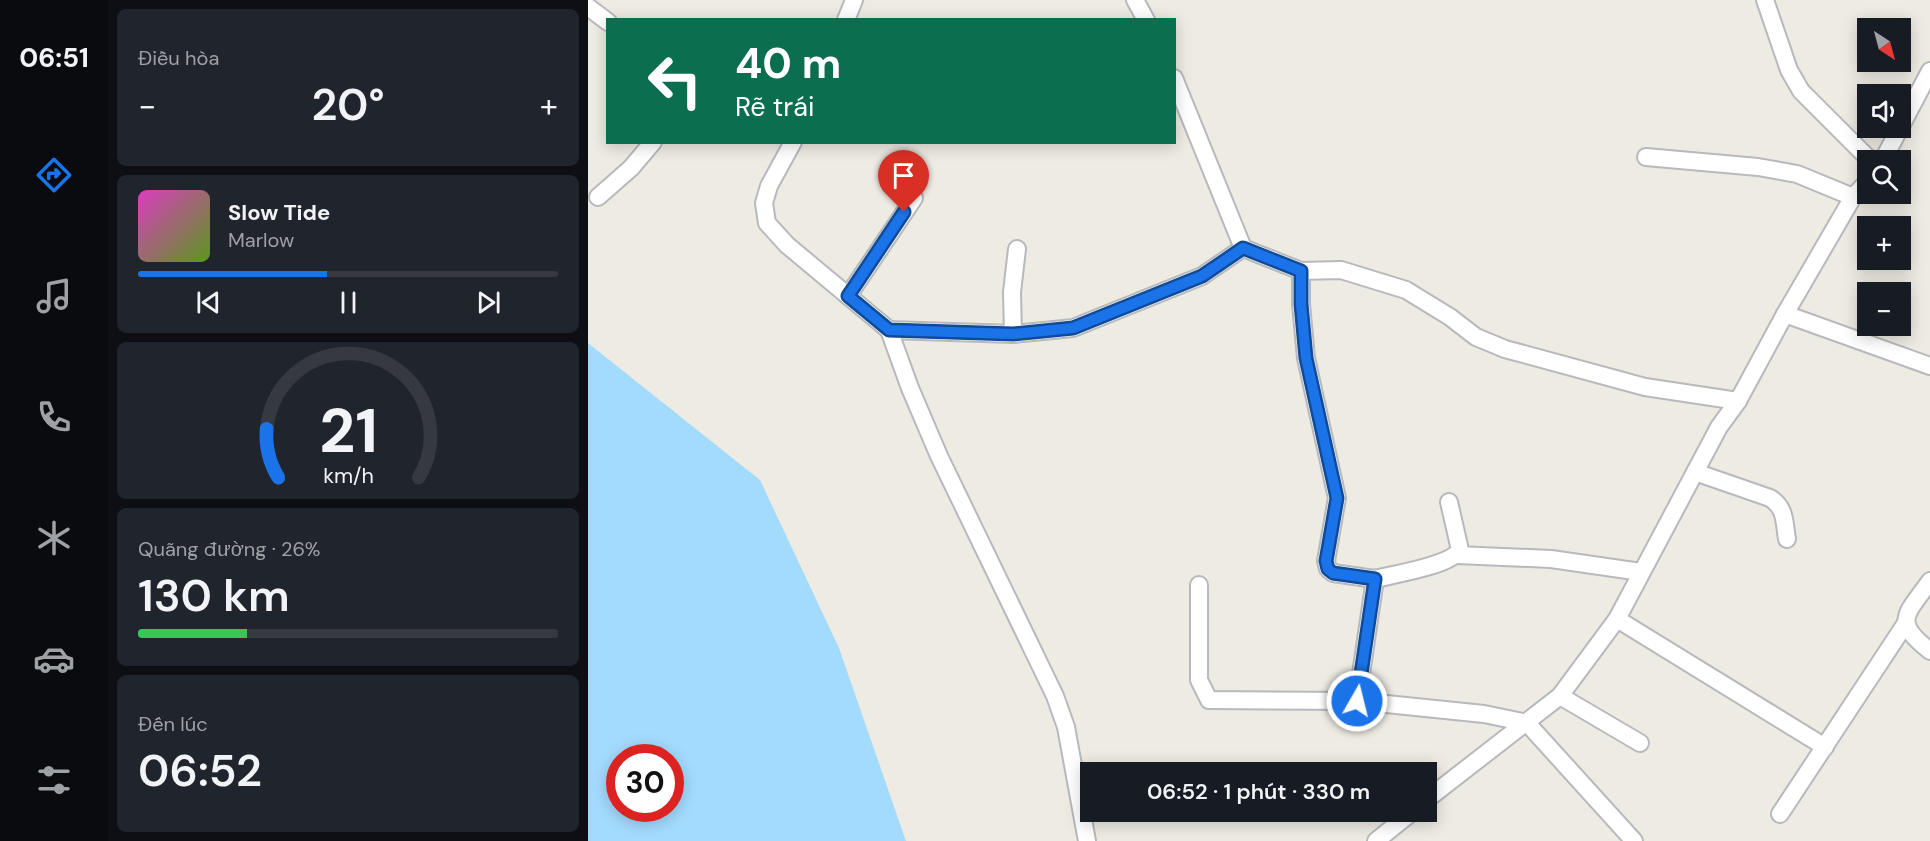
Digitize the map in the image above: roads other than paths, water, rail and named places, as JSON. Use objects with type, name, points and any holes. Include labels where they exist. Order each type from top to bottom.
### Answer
[{"type":"street","points":[[847,18],[854,0]]},
{"type":"street","points":[[1135,0],[1145,18]]},
{"type":"street","points":[[1765,0],[1789,70],[1801,91],[1860,150]]},
{"type":"street","points":[[588,7],[606,20]]},
{"type":"street","points":[[1888,150],[1930,71]]},
{"type":"street","points":[[1176,83],[1243,248],[1301,271],[1341,270],[1406,290],[1450,317],[1476,337],[1505,350],[1646,387],[1738,400]]},
{"type":"street","points":[[598,197],[622,178],[651,144]]},
{"type":"street","points":[[792,144],[769,186],[764,203],[767,223],[787,245],[889,330],[910,388],[939,456],[1055,696],[1066,728],[1087,841]]},
{"type":"street","points":[[1646,157],[1758,167],[1797,174],[1853,197]]},
{"type":"street","points":[[1437,792],[1560,696],[1617,619],[1719,427],[1738,400],[1785,314],[1857,193]]},
{"type":"street","points":[[848,296],[914,198]]},
{"type":"street","points":[[889,330],[1013,334],[1073,328],[1202,276],[1243,248]]},
{"type":"street","points":[[1013,334],[1012,292],[1017,249]]},
{"type":"street","points":[[1301,271],[1301,304],[1306,358],[1337,498],[1326,561],[1328,569],[1333,573],[1375,579],[1439,563],[1456,555],[1460,550],[1449,502]]},
{"type":"street","points":[[1785,314],[1930,366]]},
{"type":"street","points":[[1695,472],[1770,498],[1779,504],[1787,539]]},
{"type":"street","points":[[1456,555],[1551,559],[1641,572]]},
{"type":"street","points":[[1357,701],[1375,579]]},
{"type":"street","points":[[1930,581],[1906,615],[1906,623],[1912,637],[1930,651]]},
{"type":"street","points":[[1198,585],[1199,680],[1209,700],[1357,701],[1484,714],[1527,723],[1634,841]]},
{"type":"street","points":[[1617,619],[1825,747]]},
{"type":"street","points":[[1780,814],[1906,623]]},
{"type":"street","points":[[1560,696],[1640,743]]},
{"type":"street","points":[[1376,841],[1400,822]]},
{"type":"water","points":[[588,343],[760,480],[839,648],[906,841],[588,841]]}]
